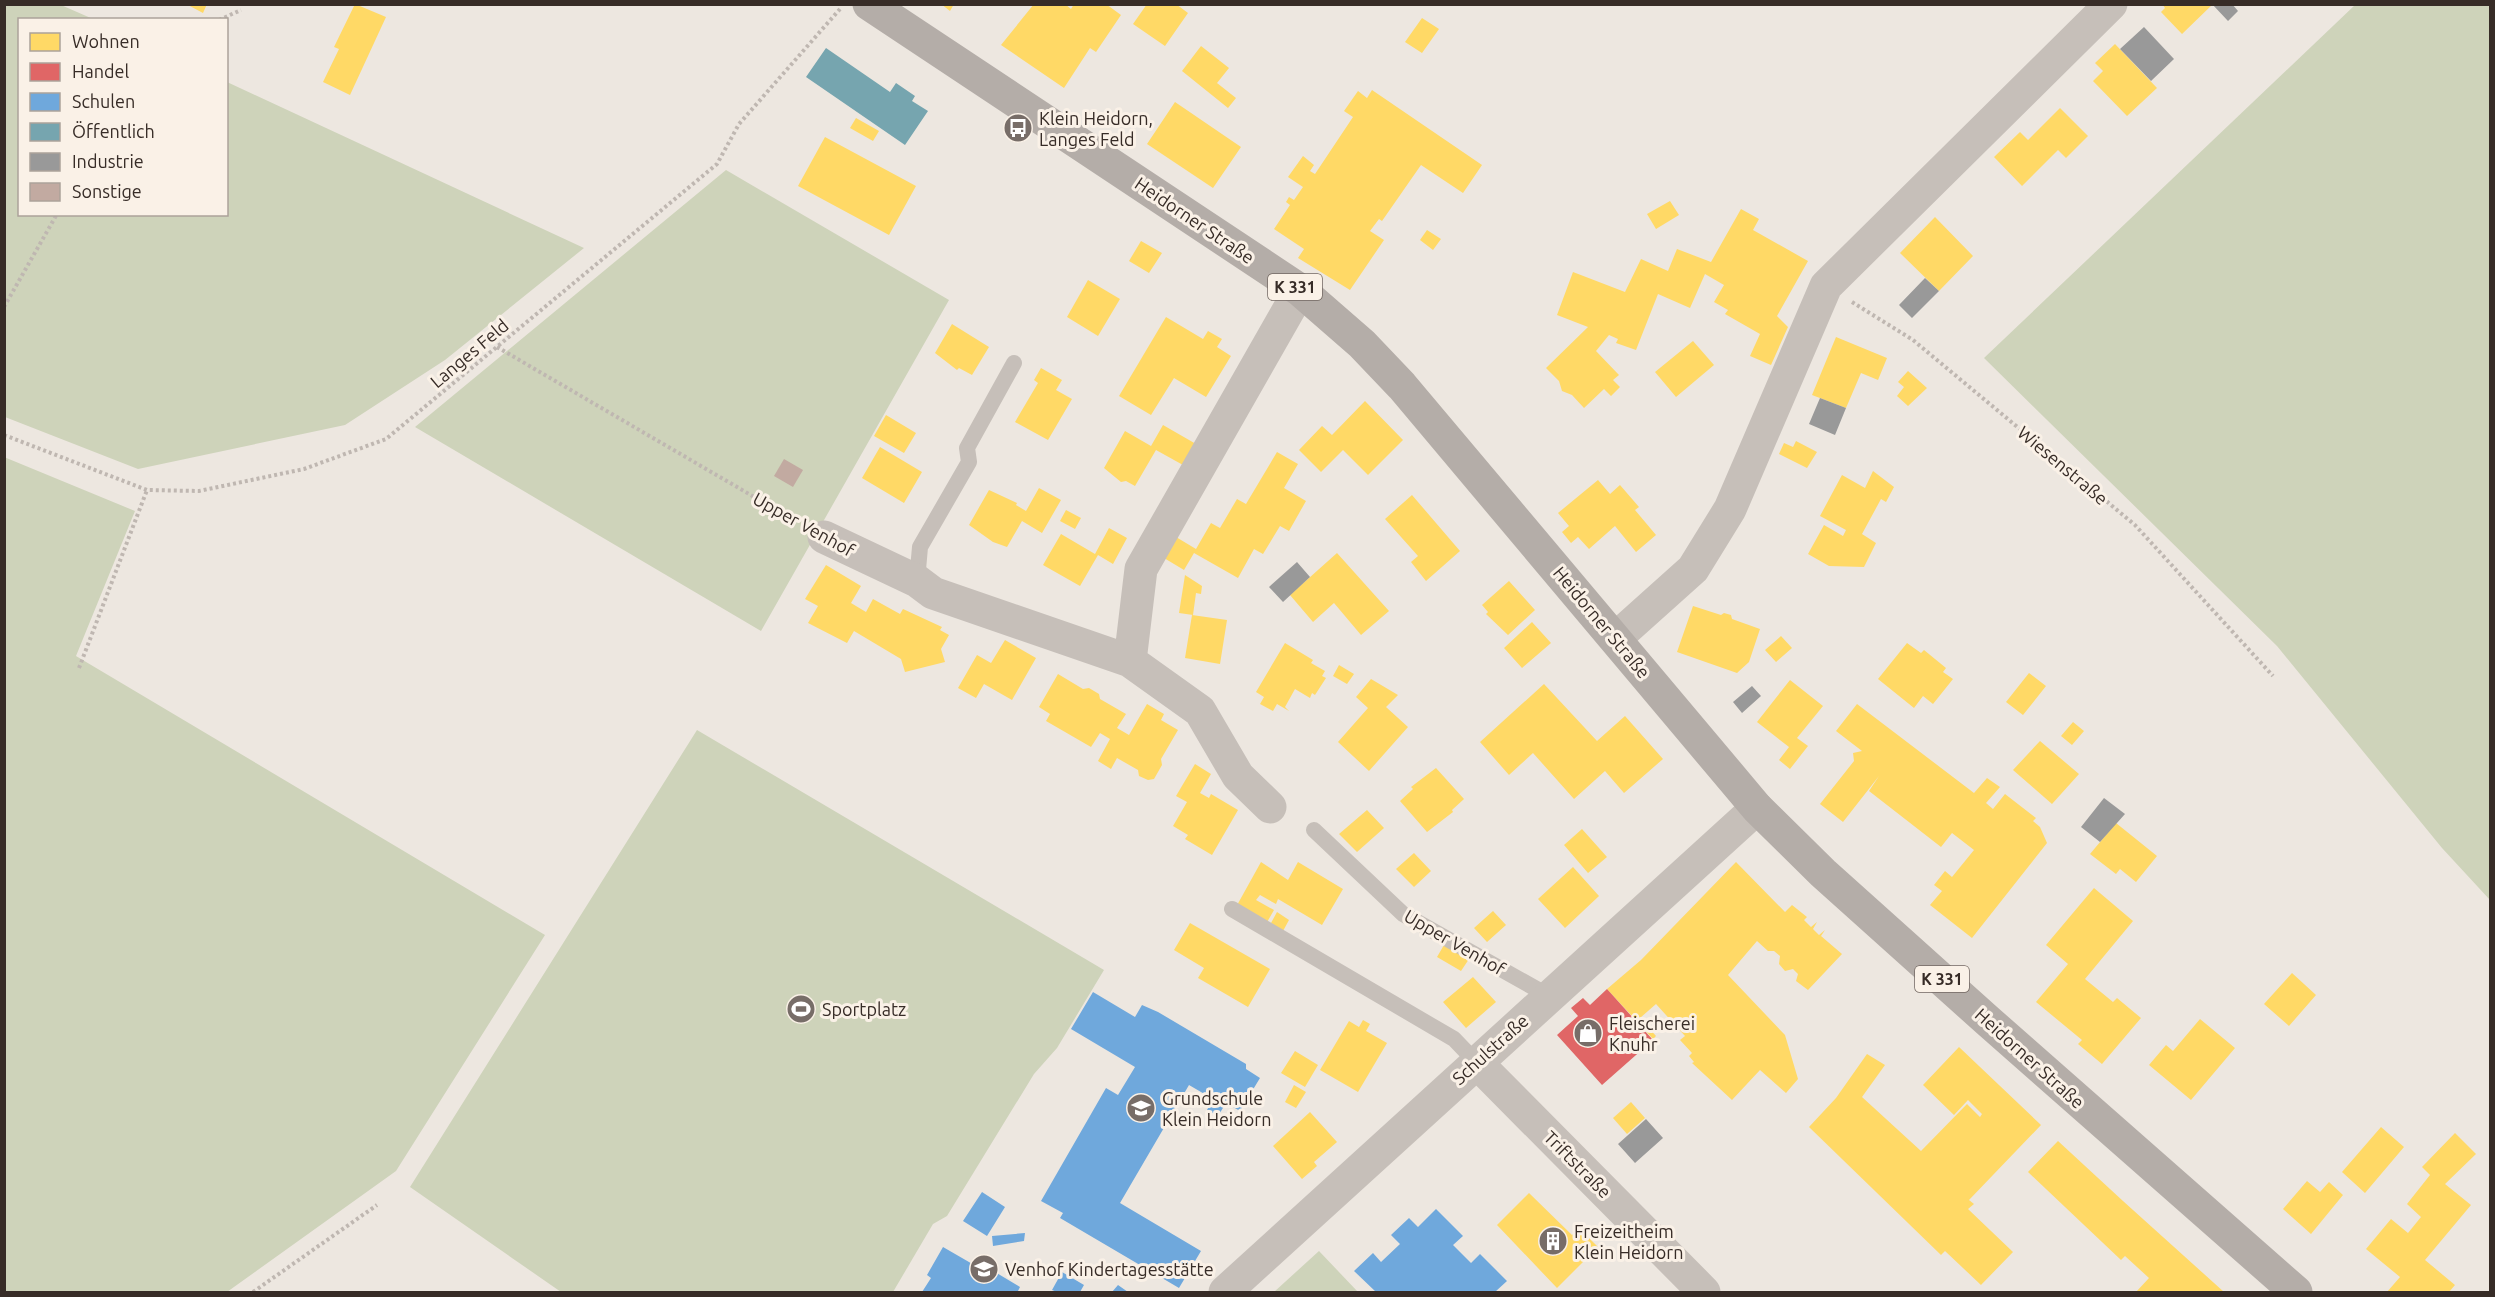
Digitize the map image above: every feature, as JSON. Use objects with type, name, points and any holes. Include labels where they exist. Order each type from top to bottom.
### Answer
[{"type":"main road","name":"Heidorner Straße","points":[[868,4],[1300,290],[1362,344],[1402,386],[1757,808],[1823,873],[2296,1293]]},
{"type":"street","points":[[1616,638],[1693,569],[1730,509],[1826,286],[2111,4]]},
{"type":"street","points":[[1130,661],[1141,569],[1300,290]]},
{"type":"street","name":"Upper Venhof","points":[[824,537],[916,581],[933,593],[1130,661],[1200,711],[1238,776],[1270,807]]},
{"type":"street","name":"Schulstraße","points":[[1225,1293],[1757,808]]},
{"type":"street","name":"Triftstraße","points":[[1476,1062],[1704,1293]]},
{"type":"lane","points":[[916,581],[920,547],[969,462],[967,448],[1014,363]]},
{"type":"lane","name":"Upper Venhof","points":[[1314,830],[1402,914],[1549,996]]},
{"type":"lane","points":[[1232,909],[1454,1039],[1476,1062]]},
{"type":"path","name":"Langes Feld","points":[[4,435],[147,490],[199,491],[304,469],[386,439],[717,164],[740,124],[844,4]]},
{"type":"path","points":[[223,18],[241,10]]},
{"type":"path","points":[[4,307],[56,216]]},
{"type":"path","name":"Wiesenstraße","points":[[1826,286],[1913,340],[2135,525],[2273,676]]},
{"type":"path","name":"Upper Venhof","points":[[497,347],[824,537]]},
{"type":"path","points":[[79,668],[147,490]]},
{"type":"path","points":[[253,1293],[377,1205]]},
{"type":"green space","points":[[4,5],[61,5],[91,18],[18,18],[18,216],[228,216],[228,82],[584,248],[445,360],[345,425],[138,469],[5,417]]},
{"type":"green space","points":[[2355,5],[2490,5],[2490,900],[2442,848],[2277,646],[1984,358]]},
{"type":"green space","points":[[726,170],[949,300],[761,631],[415,427]]},
{"type":"green space","points":[[4,457],[135,511],[76,656],[545,935],[396,1171],[227,1292],[5,1292]]},
{"type":"green space","name":"Sportplatz","points":[[697,730],[1104,970],[1057,1048],[1034,1074],[947,1216],[933,1224],[893,1292],[561,1292],[410,1187]]},
{"type":"green space","points":[[1319,1251],[1358,1292],[1274,1292]]},
{"type":"building: Wohnen","points":[[186,4],[207,4],[203,13]]},
{"type":"building: Wohnen","points":[[355,4],[386,17],[350,95],[323,82],[339,49],[334,47]]},
{"type":"building: Wohnen","points":[[941,4],[954,4],[950,11]]},
{"type":"building: Wohnen","points":[[1034,4],[1065,4],[1071,9],[1074,4],[1106,4],[1121,15],[1096,52],[1090,48],[1064,88],[1001,45]]},
{"type":"building: Wohnen","points":[[1147,4],[1176,4],[1188,13],[1165,46],[1133,24]]},
{"type":"building: Wohnen","points":[[2162,4],[2213,4],[2182,34],[2161,12],[2165,8]]},
{"type":"building: Wohnen","points":[[1422,18],[1439,29],[1422,53],[1405,42]]},
{"type":"building: Wohnen","points":[[2115,44],[2157,88],[2127,116],[2093,81],[2103,71],[2095,63]]},
{"type":"building: Wohnen","points":[[1201,46],[1229,68],[1217,83],[1236,98],[1228,108],[1182,71]]},
{"type":"building: Wohnen","points":[[1372,90],[1482,165],[1463,193],[1421,165],[1382,221],[1379,219],[1370,231],[1384,240],[1350,290],[1298,258],[1304,249],[1274,229],[1290,205],[1286,202],[1289,197],[1294,200],[1303,187],[1288,177],[1303,156],[1314,165],[1310,171],[1315,174],[1353,117],[1344,111],[1358,91],[1367,98]]},
{"type":"building: Wohnen","points":[[1175,102],[1241,147],[1213,188],[1147,144]]},
{"type":"building: Wohnen","points":[[2060,108],[2088,136],[2066,158],[2058,150],[2022,186],[1994,157],[2020,132],[2028,140]]},
{"type":"building: Wohnen","points":[[856,118],[879,131],[873,141],[850,128]]},
{"type":"building: Wohnen","points":[[825,137],[916,186],[889,235],[798,186]]},
{"type":"building: Wohnen","points":[[1670,201],[1679,215],[1656,229],[1647,214]]},
{"type":"building: Wohnen","points":[[1741,209],[1759,219],[1753,230],[1808,261],[1777,316],[1788,327],[1771,365],[1750,356],[1760,334],[1725,314],[1728,310],[1714,302],[1724,285],[1705,274],[1690,308],[1658,294],[1636,350],[1616,343],[1618,339],[1609,335],[1596,351],[1619,375],[1613,380],[1620,387],[1611,396],[1604,389],[1584,408],[1572,395],[1562,391],[1559,381],[1546,368],[1588,327],[1557,315],[1573,272],[1625,292],[1641,259],[1668,271],[1677,249],[1711,262]]},
{"type":"building: Wohnen","points":[[1935,217],[1973,256],[1939,291],[1900,253]]},
{"type":"building: Wohnen","points":[[1427,230],[1441,239],[1433,250],[1420,240]]},
{"type":"building: Wohnen","points":[[1141,241],[1162,253],[1149,273],[1129,261]]},
{"type":"building: Wohnen","points":[[1088,280],[1120,299],[1098,336],[1067,317]]},
{"type":"building: Wohnen","points":[[1166,317],[1203,339],[1208,331],[1222,339],[1217,347],[1231,356],[1206,397],[1174,378],[1151,415],[1119,396]]},
{"type":"building: Wohnen","points":[[952,324],[989,347],[972,375],[959,368],[957,370],[935,353]]},
{"type":"building: Wohnen","points":[[1836,337],[1887,358],[1878,380],[1861,373],[1846,408],[1812,395]]},
{"type":"building: Wohnen","points":[[1693,341],[1714,365],[1676,397],[1655,372]]},
{"type":"building: Wohnen","points":[[1041,368],[1062,380],[1056,390],[1072,399],[1048,440],[1015,422],[1038,383],[1034,380]]},
{"type":"building: Wohnen","points":[[1908,371],[1927,388],[1908,406],[1897,396],[1904,387],[1898,382]]},
{"type":"building: Wohnen","points":[[1365,401],[1403,440],[1368,475],[1343,450],[1321,472],[1299,450],[1322,426],[1332,435]]},
{"type":"building: Wohnen","points":[[886,415],[916,433],[904,453],[874,436]]},
{"type":"building: Wohnen","points":[[1163,425],[1196,444],[1183,465],[1156,450],[1135,486],[1126,481],[1121,482],[1104,468],[1125,431],[1151,446]]},
{"type":"building: Wohnen","points":[[1796,441],[1817,452],[1807,468],[1779,454],[1784,443],[1793,447]]},
{"type":"building: Wohnen","points":[[880,447],[922,472],[904,503],[862,478]]},
{"type":"building: Wohnen","points":[[1277,452],[1298,464],[1284,488],[1306,501],[1289,531],[1280,526],[1263,554],[1254,549],[1238,578],[1194,553],[1184,570],[1164,558],[1176,537],[1196,549],[1211,523],[1220,528],[1237,499],[1246,504]]},
{"type":"building: Wohnen","points":[[1873,471],[1894,487],[1886,502],[1881,499],[1862,534],[1876,543],[1864,567],[1829,566],[1808,554],[1824,525],[1843,536],[1846,530],[1820,516],[1842,475],[1865,488]]},
{"type":"building: Wohnen","points":[[1598,480],[1610,494],[1620,485],[1639,507],[1635,510],[1656,535],[1636,552],[1615,526],[1589,549],[1578,537],[1571,543],[1562,532],[1569,526],[1558,513]]},
{"type":"building: Wohnen","points":[[1039,488],[1061,500],[1042,533],[1022,521],[1007,547],[993,542],[969,525],[989,490],[1017,503],[1016,505],[1026,511]]},
{"type":"building: Wohnen","points":[[1412,495],[1460,551],[1426,581],[1411,562],[1418,556],[1385,519]]},
{"type":"building: Wohnen","points":[[1066,510],[1081,518],[1075,529],[1060,521]]},
{"type":"building: Wohnen","points":[[1109,528],[1127,538],[1113,564],[1098,555],[1080,586],[1043,565],[1061,534],[1095,554]]},
{"type":"building: Wohnen","points":[[1337,553],[1389,611],[1361,635],[1334,603],[1313,622],[1290,595]]},
{"type":"building: Wohnen","points":[[826,565],[861,586],[851,603],[866,612],[873,599],[900,614],[903,609],[942,627],[940,630],[949,635],[941,649],[945,662],[905,672],[901,659],[854,631],[847,643],[808,623],[818,606],[805,599]]},
{"type":"building: Wohnen","points":[[1185,575],[1202,586],[1201,594],[1196,593],[1193,615],[1179,613]]},
{"type":"building: Wohnen","points":[[1509,581],[1535,610],[1508,635],[1486,614],[1488,612],[1482,605]]},
{"type":"building: Wohnen","points":[[1693,606],[1721,615],[1724,613],[1731,615],[1732,619],[1760,629],[1749,662],[1737,673],[1677,652]]},
{"type":"building: Wohnen","points":[[1192,615],[1227,620],[1220,664],[1185,658]]},
{"type":"building: Wohnen","points":[[1532,622],[1551,643],[1522,668],[1504,648]]},
{"type":"building: Wohnen","points":[[1781,636],[1792,648],[1776,662],[1765,650]]},
{"type":"building: Wohnen","points":[[1005,640],[1036,658],[1012,700],[984,684],[976,698],[958,688],[977,655],[991,663]]},
{"type":"building: Wohnen","points":[[1285,643],[1313,660],[1311,663],[1325,671],[1322,676],[1326,678],[1315,695],[1312,693],[1310,698],[1295,689],[1285,707],[1289,711],[1277,704],[1273,711],[1260,704],[1264,697],[1256,692]]},
{"type":"building: Wohnen","points":[[1907,643],[1921,653],[1924,650],[1946,668],[1943,672],[1953,679],[1933,704],[1923,696],[1914,708],[1878,679]]},
{"type":"building: Wohnen","points":[[1339,665],[1354,674],[1347,684],[1333,676]]},
{"type":"building: Wohnen","points":[[2029,673],[2046,686],[2023,715],[2006,702]]},
{"type":"building: Wohnen","points":[[1058,674],[1083,689],[1089,688],[1099,694],[1100,699],[1126,714],[1117,728],[1129,735],[1147,704],[1164,714],[1161,720],[1178,730],[1161,759],[1162,765],[1154,779],[1148,780],[1139,776],[1138,770],[1117,758],[1111,769],[1098,761],[1110,739],[1100,733],[1091,747],[1046,721],[1050,714],[1039,707]]},
{"type":"building: Wohnen","points":[[1371,679],[1398,695],[1386,707],[1408,727],[1369,771],[1338,742],[1368,708],[1356,697]]},
{"type":"building: Wohnen","points":[[1790,680],[1823,706],[1797,738],[1808,746],[1790,769],[1779,760],[1789,747],[1757,722]]},
{"type":"building: Wohnen","points":[[1544,684],[1597,741],[1625,716],[1663,759],[1624,793],[1605,771],[1574,799],[1533,753],[1509,775],[1480,742]]},
{"type":"building: Wohnen","points":[[1857,704],[1974,793],[1987,778],[2000,787],[1986,803],[1993,809],[2005,794],[2036,818],[2033,821],[2040,827],[2047,843],[1972,938],[1930,905],[1942,891],[1934,885],[1945,871],[1952,877],[1974,850],[1952,833],[1941,847],[1869,791],[1879,776],[1843,822],[1820,804],[1854,761],[1853,753],[1862,751],[1836,731]]},
{"type":"building: Wohnen","points":[[2073,722],[2084,731],[2072,745],[2061,736]]},
{"type":"building: Wohnen","points":[[2040,741],[2079,774],[2052,804],[2013,770]]},
{"type":"building: Wohnen","points":[[1195,764],[1211,774],[1200,793],[1209,798],[1211,794],[1238,810],[1212,855],[1185,839],[1188,835],[1173,826],[1187,802],[1176,796]]},
{"type":"building: Wohnen","points":[[1436,768],[1464,799],[1452,810],[1453,812],[1427,832],[1400,801],[1413,789],[1411,787]]},
{"type":"building: Wohnen","points":[[1367,810],[1384,828],[1357,852],[1339,834]]},
{"type":"building: Wohnen","points":[[2116,823],[2157,856],[2136,882],[2120,869],[2116,874],[2090,854]]},
{"type":"building: Wohnen","points":[[1582,829],[1607,857],[1588,873],[1564,845]]},
{"type":"building: Wohnen","points":[[1414,853],[1431,871],[1414,887],[1396,869]]},
{"type":"building: Wohnen","points":[[1261,862],[1288,880],[1298,862],[1343,889],[1322,925],[1278,899],[1276,904],[1260,895],[1256,900],[1274,910],[1266,924],[1236,907]]},
{"type":"building: Wohnen","points":[[1736,862],[1785,912],[1792,905],[1807,917],[1804,920],[1811,927],[1817,922],[1813,929],[1819,935],[1825,930],[1821,936],[1842,954],[1808,990],[1796,981],[1798,974],[1793,969],[1785,971],[1779,964],[1780,956],[1774,951],[1768,951],[1757,941],[1728,975],[1785,1035],[1798,1079],[1786,1093],[1760,1070],[1732,1100],[1692,1063],[1694,1062],[1689,1056],[1692,1053],[1680,1040],[1685,1036],[1656,1004],[1640,1018],[1656,1036],[1653,1039],[1607,989],[1641,960]]},
{"type":"building: Wohnen","points":[[1573,867],[1599,896],[1565,928],[1538,899]]},
{"type":"building: Wohnen","points":[[2094,888],[2133,921],[2085,979],[2113,1002],[2117,998],[2141,1018],[2102,1064],[2078,1044],[2082,1040],[2036,1002],[2068,964],[2046,945]]},
{"type":"building: Wohnen","points":[[1493,911],[1506,925],[1487,942],[1474,928]]},
{"type":"building: Wohnen","points":[[1277,912],[1289,920],[1283,931],[1271,923]]},
{"type":"building: Wohnen","points":[[1190,923],[1270,969],[1248,1007],[1198,978],[1204,968],[1174,950]]},
{"type":"building: Wohnen","points":[[1444,945],[1469,959],[1461,971],[1437,957]]},
{"type":"building: Wohnen","points":[[2292,973],[2316,995],[2289,1026],[2264,1004]]},
{"type":"building: Wohnen","points":[[1473,977],[1496,1002],[1466,1028],[1443,1002]]},
{"type":"building: Wohnen","points":[[2200,1019],[2235,1048],[2191,1100],[2149,1065],[2166,1045],[2173,1051]]},
{"type":"building: Wohnen","points":[[1363,1020],[1370,1024],[1366,1031],[1387,1043],[1358,1092],[1320,1070],[1349,1021],[1359,1027]]},
{"type":"building: Wohnen","points":[[1959,1047],[2041,1125],[1969,1200],[1974,1204],[1968,1209],[2013,1252],[1981,1285],[1945,1251],[1941,1255],[1809,1127],[1836,1098],[1867,1054],[1885,1065],[1862,1097],[1921,1151],[1967,1104],[1980,1117],[1982,1114],[1968,1100],[1954,1115],[1923,1085]]},
{"type":"building: Wohnen","points":[[1295,1051],[1318,1065],[1305,1087],[1281,1073]]},
{"type":"building: Wohnen","points":[[1294,1085],[1306,1092],[1296,1108],[1285,1102]]},
{"type":"building: Wohnen","points":[[1631,1102],[1645,1118],[1627,1134],[1613,1118]]},
{"type":"building: Wohnen","points":[[1310,1112],[1337,1142],[1314,1162],[1317,1166],[1302,1179],[1273,1146]]},
{"type":"building: Wohnen","points":[[2381,1127],[2404,1147],[2365,1193],[2342,1172]]},
{"type":"building: Wohnen","points":[[2455,1133],[2476,1154],[2445,1184],[2471,1205],[2425,1260],[2455,1285],[2449,1292],[2387,1292],[2400,1277],[2366,1249],[2391,1219],[2408,1233],[2421,1217],[2407,1204],[2430,1175],[2422,1167]]},
{"type":"building: Wohnen","points":[[2058,1141],[2224,1292],[2136,1292],[2149,1278],[2125,1256],[2121,1260],[2028,1172]]},
{"type":"building: Wohnen","points":[[2307,1181],[2320,1192],[2329,1182],[2343,1195],[2311,1234],[2283,1209]]},
{"type":"building: Wohnen","name":"Freizeitheim Klein Heidorn","points":[[1529,1193],[1572,1235],[1579,1228],[1598,1247],[1557,1288],[1497,1225]]},
{"type":"building: Handel","points":[[1607,989],[1653,1040],[1602,1085],[1557,1035],[1578,1016],[1571,1008],[1583,998],[1590,1005]]},
{"type":"building: Schulen","points":[[1093,992],[1135,1017],[1142,1005],[1158,1012],[1246,1064],[1246,1069],[1260,1078],[1240,1111],[1226,1103],[1218,1116],[1207,1110],[1213,1099],[1189,1085],[1120,1203],[1201,1251],[1179,1288],[1060,1218],[1063,1213],[1041,1201],[1106,1088],[1118,1095],[1135,1067],[1071,1029]]},
{"type":"building: Schulen","points":[[982,1192],[1005,1207],[987,1236],[963,1221]]},
{"type":"building: Schulen","points":[[1436,1209],[1463,1236],[1453,1245],[1471,1263],[1480,1254],[1507,1281],[1495,1292],[1376,1292],[1354,1271],[1373,1253],[1381,1262],[1400,1244],[1391,1235],[1409,1218],[1418,1227]]},
{"type":"building: Schulen","points":[[1025,1233],[1024,1241],[993,1246],[992,1236]]},
{"type":"building: Schulen","points":[[943,1247],[988,1273],[990,1269],[1020,1287],[1018,1291],[1021,1292],[922,1292],[931,1278],[927,1275]]},
{"type":"building: Schulen","points":[[1062,1272],[1084,1285],[1080,1292],[1052,1290]]},
{"type":"building: Schulen","points":[[1118,1285],[1128,1292],[1112,1292]]},
{"type":"building: Öffentlich","points":[[826,48],[890,92],[896,83],[915,96],[912,101],[928,111],[905,145],[806,77]]},
{"type":"building: Industrie","points":[[2212,4],[2232,4],[2238,11],[2228,21]]},
{"type":"building: Industrie","points":[[2144,27],[2174,59],[2151,81],[2120,49]]},
{"type":"building: Industrie","points":[[1925,278],[1939,291],[1912,318],[1899,305]]},
{"type":"building: Industrie","points":[[1820,398],[1846,408],[1835,435],[1809,424]]},
{"type":"building: Industrie","points":[[1297,562],[1310,577],[1283,602],[1269,587]]},
{"type":"building: Industrie","points":[[1752,686],[1761,696],[1742,713],[1733,702]]},
{"type":"building: Industrie","points":[[2104,798],[2125,814],[2100,842],[2081,827]]},
{"type":"building: Industrie","points":[[1646,1119],[1663,1138],[1635,1163],[1618,1144]]},
{"type":"building: Sonstige","points":[[784,459],[803,470],[793,487],[774,476]]},
{"type":"place","name":"Klein Heidorn, Langes Feld","points":[[1018,128]]},
{"type":"place","name":"Sportplatz","points":[[801,1009]]},
{"type":"place","name":"Fleischerei Knuhr","points":[[1588,1033]]},
{"type":"place","name":"Grundschule Klein Heidorn","points":[[1141,1108]]},
{"type":"place","name":"Freizeitheim Klein Heidorn","points":[[1553,1241]]},
{"type":"place","name":"Venhof Kindertagesstätte","points":[[984,1269]]}]
